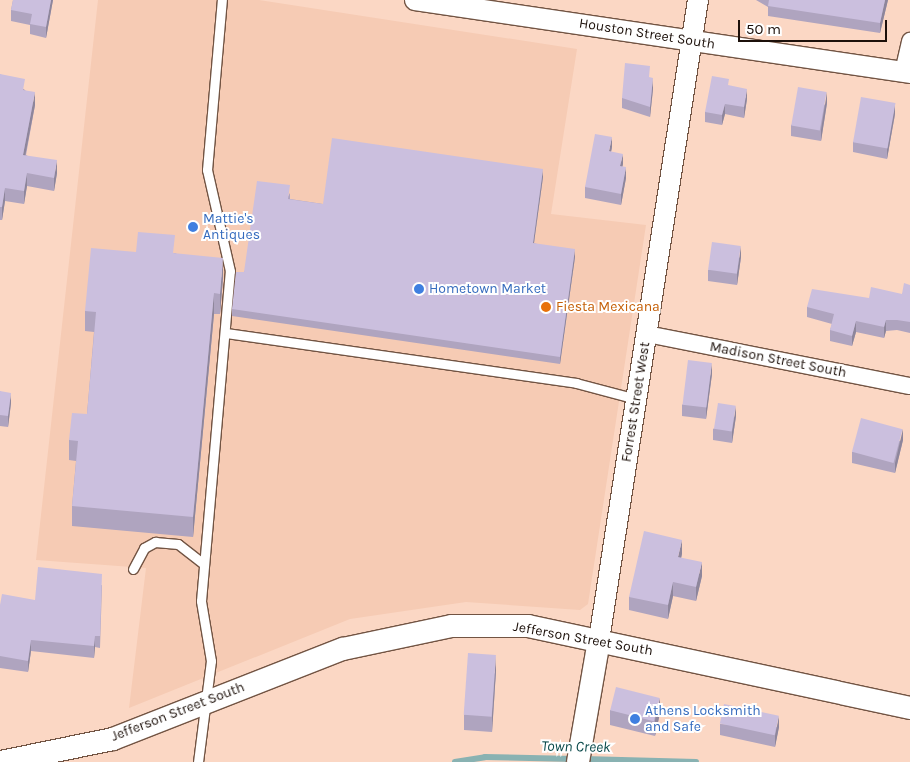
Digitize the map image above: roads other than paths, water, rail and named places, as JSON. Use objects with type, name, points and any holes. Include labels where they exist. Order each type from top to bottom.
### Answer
[{"type":"main road","name":"Jefferson Street South","points":[[1,762],[113,739],[204,701],[343,649],[414,632],[493,624],[599,640],[910,708]]},
{"type":"main road","name":"Forrest Street West","points":[[578,762],[599,640]]},
{"type":"street","name":"Houston Street South","points":[[415,0],[448,2],[691,41],[906,72]]},
{"type":"street","name":"Forrest Street West","points":[[599,640],[698,0]]},
{"type":"street","points":[[906,72],[910,41]]},
{"type":"street","name":"Madison Street South","points":[[647,334],[910,386]]},
{"type":"lane","points":[[198,762],[204,701],[211,661],[201,622],[204,564],[230,271],[207,170],[222,0]]},
{"type":"lane","points":[[226,333],[576,383],[636,399]]},
{"type":"lane","points":[[133,569],[144,548],[155,542],[178,544],[204,564]]},
{"type":"waterway","name":"Town Creek","points":[[455,762],[485,757],[574,759]]},
{"type":"waterway","name":"Town Creek","points":[[584,759],[696,762]]},
{"type":"place","name":"Mattie's Antiques","points":[[193,227]]},
{"type":"place","name":"Hometown Market","points":[[419,289]]},
{"type":"place","name":"Fiesta Mexicana","points":[[546,307]]},
{"type":"place","name":"Athens Locksmith and Safe","points":[[635,719]]}]
